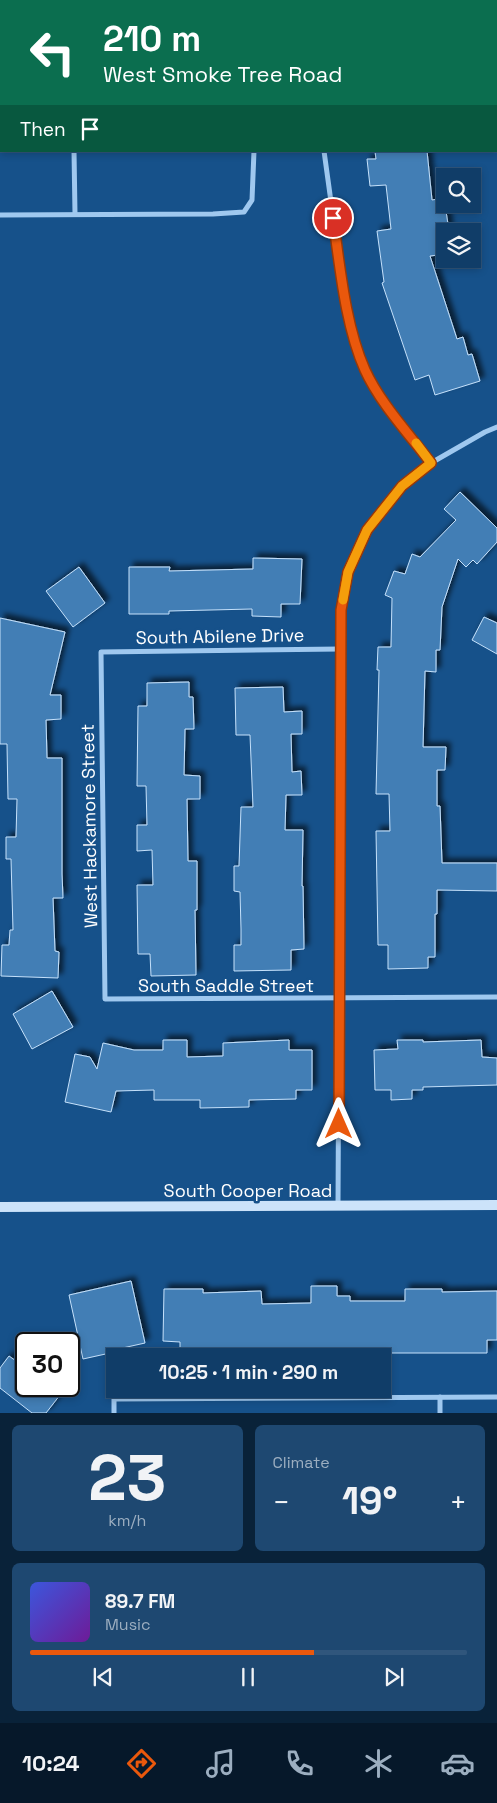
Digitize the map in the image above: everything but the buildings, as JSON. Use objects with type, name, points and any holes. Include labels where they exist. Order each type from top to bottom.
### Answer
[{"type":"main road","name":"South Cooper Road","points":[[0,1207],[497,1205]]},
{"type":"street","points":[[74,152],[76,214]]},
{"type":"street","points":[[0,215],[213,214],[244,212],[252,200],[254,152]]},
{"type":"street","points":[[324,152],[344,296],[359,354],[378,394],[431,463]]},
{"type":"street","points":[[338,1206],[340,648],[341,610],[348,572],[367,530],[402,486],[431,463],[497,427]]},
{"type":"street","name":"South Abilene Drive","points":[[101,652],[340,648]]},
{"type":"street","name":"West Hackamore Street","points":[[101,652],[105,1000]]},
{"type":"street","name":"South Saddle Street","points":[[105,1000],[497,997]]},
{"type":"street","points":[[440,1397],[440,1413]]},
{"type":"street","points":[[114,1413],[114,1399],[497,1397]]},
{"type":"slow traffic","points":[[343,600],[348,572],[367,530],[402,486],[431,463],[416,443]]},
{"type":"route","points":[[333,218],[344,296],[356,346],[365,370],[378,394],[431,463],[402,486],[367,530],[348,572],[341,610],[339,1124]]}]
